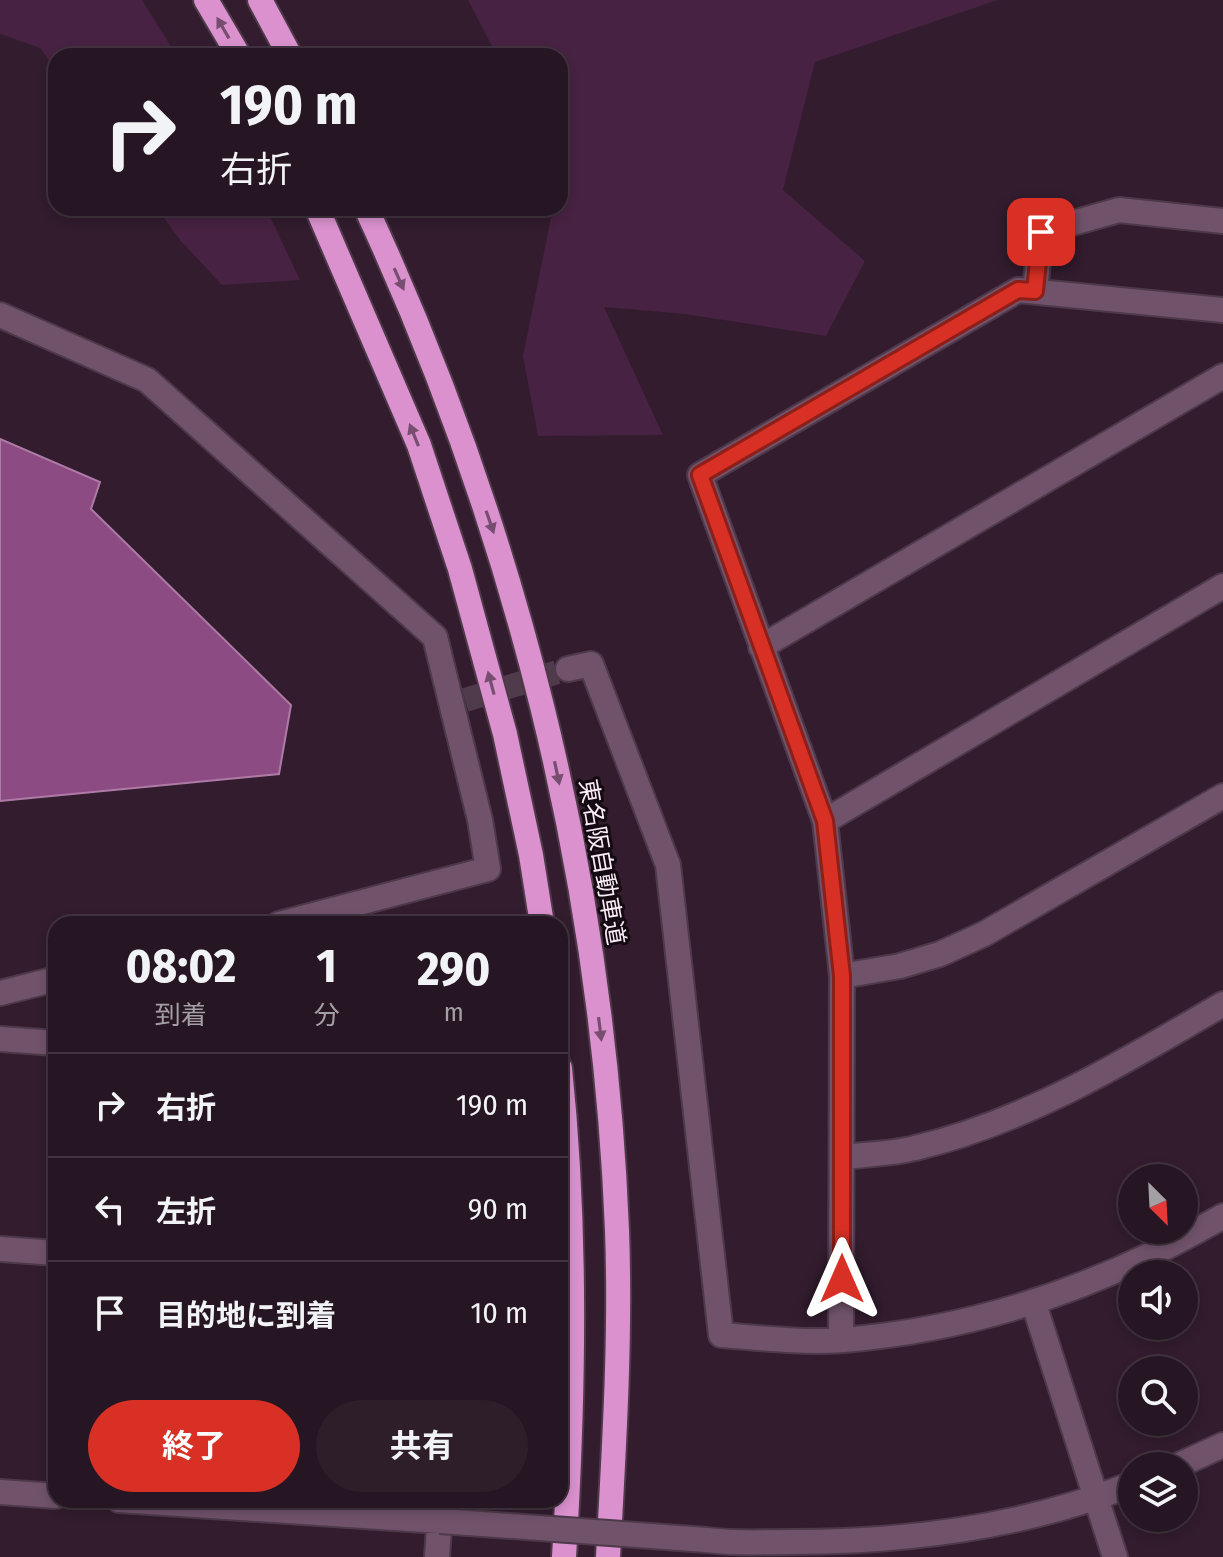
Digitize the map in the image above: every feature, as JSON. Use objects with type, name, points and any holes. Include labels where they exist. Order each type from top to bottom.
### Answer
[{"type":"highway","points":[[206,0],[234,48]]},
{"type":"highway","points":[[260,0],[286,48]]},
{"type":"highway","points":[[320,216],[419,445],[460,569],[505,734],[541,916]]},
{"type":"highway","name":"東名阪自動車道","points":[[370,216],[413,314],[501,554],[547,724],[574,850],[608,1095],[617,1232],[616,1408],[608,1557]]},
{"type":"highway","points":[[568,1177],[572,1231],[573,1411],[568,1492]]},
{"type":"highway","points":[[564,1557],[567,1508]]},
{"type":"street","points":[[1035,291],[1041,232],[1119,210],[1223,221]]},
{"type":"street","points":[[841,1340],[842,976],[825,821],[700,475],[1018,290],[1223,310]]},
{"type":"street","points":[[0,315],[147,380],[435,637],[459,702],[488,869],[309,916]]},
{"type":"street","points":[[761,647],[1223,376]]},
{"type":"street","points":[[825,821],[1223,586]]},
{"type":"street","points":[[568,669],[591,664],[668,865],[721,1335],[779,1340],[841,1340],[921,1330],[1034,1304],[1108,1276],[1177,1243],[1223,1216]]},
{"type":"street","points":[[842,976],[913,962],[984,934],[1223,796]]},
{"type":"street","points":[[0,993],[48,981]]},
{"type":"street","points":[[843,1157],[914,1149],[1006,1118],[1080,1085],[1223,1004]]},
{"type":"street","points":[[0,1039],[48,1042]]},
{"type":"street","points":[[0,1249],[48,1252]]},
{"type":"street","points":[[1034,1304],[1115,1557]]},
{"type":"street","points":[[1198,1456],[1223,1445]]},
{"type":"street","points":[[376,1508],[440,1510],[707,1540],[822,1542],[888,1539],[982,1527],[1118,1489]]},
{"type":"street","points":[[0,1492],[48,1495]]},
{"type":"street","points":[[437,1557],[440,1510]]},
{"type":"shaded area","points":[[0,0],[142,0],[172,48],[48,48],[48,59],[40,48],[0,34]]},
{"type":"shaded area","points":[[468,0],[998,0],[815,62],[783,190],[865,261],[826,336],[685,314],[604,307],[663,435],[538,436],[523,356],[551,216],[568,216],[568,48],[493,48]]},
{"type":"shaded area","points":[[163,216],[270,216],[300,280],[222,285],[180,240]]},
{"type":"shaded area","points":[[0,439],[100,482],[91,509],[291,705],[279,774],[0,801]]},
{"type":"tunnel","points":[[465,700],[568,669]]},
{"type":"route","points":[[842,1279],[842,976],[825,821],[700,475],[1018,290],[1035,291],[1041,232]]}]
